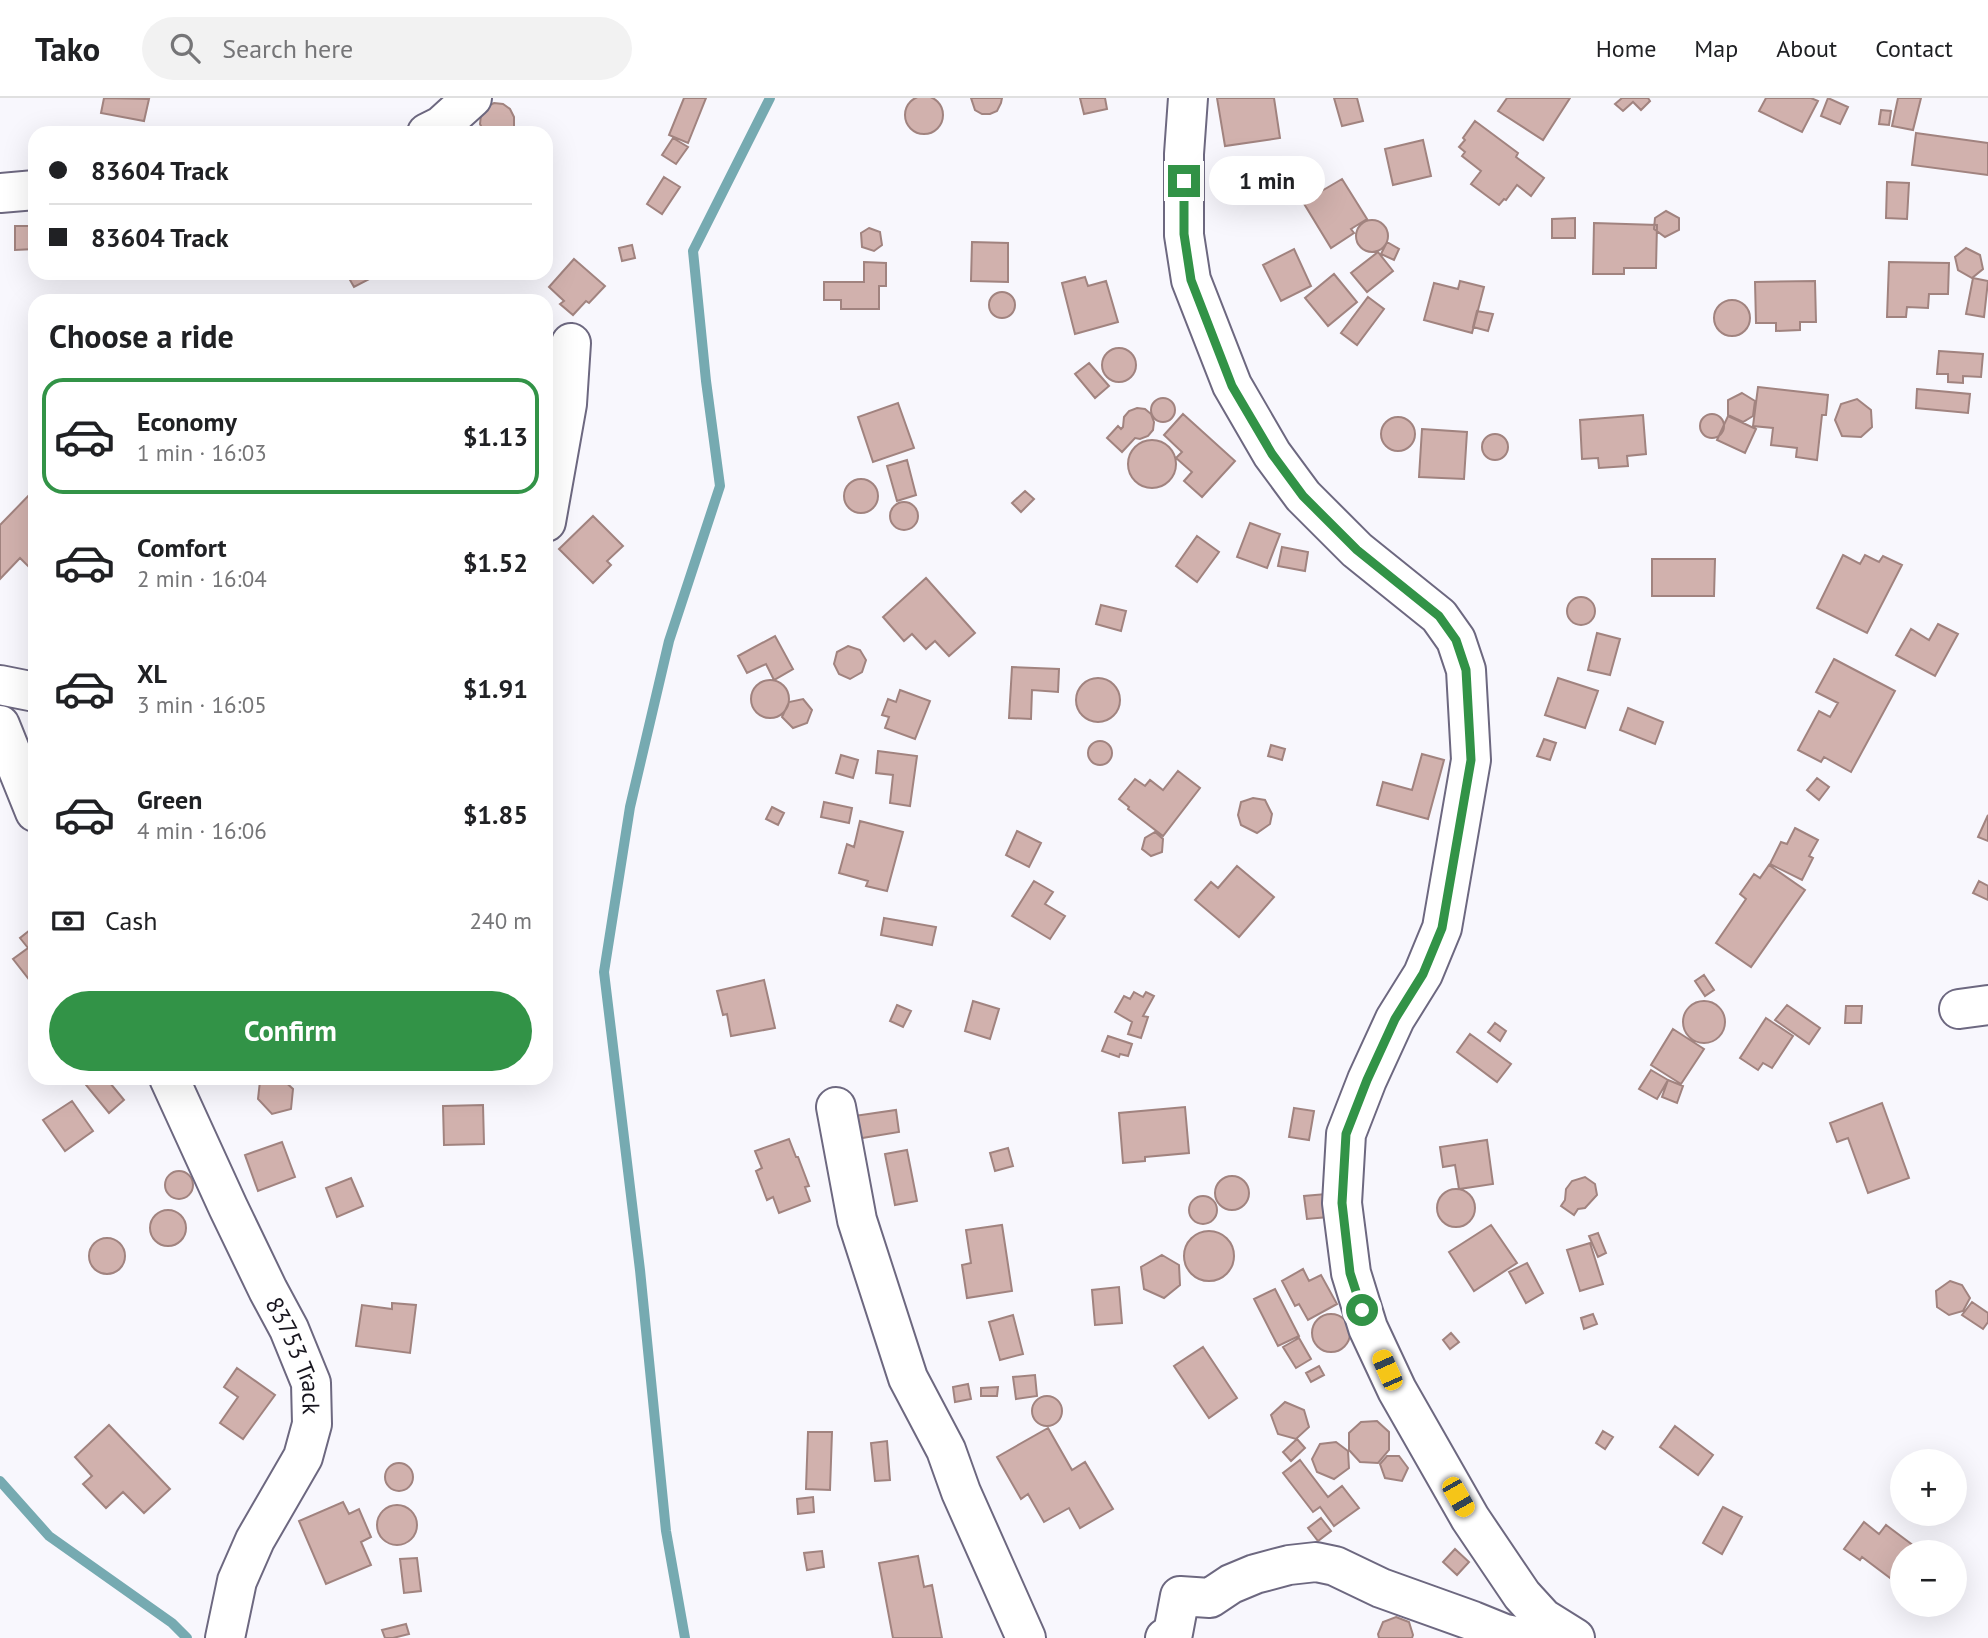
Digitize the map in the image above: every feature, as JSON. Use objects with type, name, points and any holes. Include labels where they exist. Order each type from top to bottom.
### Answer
[{"type":"street","points":[[441,126],[472,98]]},
{"type":"street","points":[[1188,98],[1184,154],[1184,234],[1191,280],[1232,386],[1272,454],[1303,496],[1357,550],[1439,616],[1456,640],[1466,670],[1471,760],[1442,928],[1423,974],[1395,1019],[1346,1134],[1343,1213],[1350,1273],[1368,1328],[1397,1391],[1470,1518],[1522,1595],[1543,1618],[1566,1637]]},
{"type":"street","points":[[0,193],[28,191]]},
{"type":"street","points":[[553,483],[567,404],[571,343]]},
{"type":"street","points":[[0,685],[28,691]]},
{"type":"street","points":[[0,725],[28,795]]},
{"type":"street","name":"83753 Track","points":[[172,1085],[228,1207],[289,1329],[311,1383],[312,1423],[303,1457],[246,1560],[237,1581],[225,1638]]},
{"type":"street","points":[[836,1107],[857,1220],[908,1378],[946,1450],[1026,1638]]},
{"type":"street","points":[[1180,1596],[1210,1598],[1231,1584],[1255,1574],[1289,1565],[1316,1562],[1335,1566],[1381,1588],[1505,1634],[1525,1638]]},
{"type":"street","points":[[1165,1638],[1173,1633],[1180,1596]]},
{"type":"street","points":[[1180,1596],[1182,1638]]},
{"type":"building","points":[[924,96],[938,101],[943,115],[938,129],[924,134],[910,129],[905,115],[910,101]]},
{"type":"building","points":[[104,98],[149,99],[144,121],[101,113]]},
{"type":"building","points":[[684,98],[706,98],[688,143],[669,135]]},
{"type":"building","points":[[971,98],[1002,98],[997,111],[982,114],[975,110]]},
{"type":"building","points":[[1080,98],[1105,98],[1107,109],[1084,114]]},
{"type":"building","points":[[1217,98],[1274,98],[1280,138],[1225,146]]},
{"type":"building","points":[[1334,98],[1357,98],[1363,121],[1342,126]]},
{"type":"building","points":[[1507,98],[1570,98],[1543,140],[1498,111]]},
{"type":"building","points":[[1622,98],[1648,98],[1650,101],[1641,110],[1633,102],[1623,111],[1615,104]]},
{"type":"building","points":[[1766,98],[1811,98],[1818,101],[1802,132],[1759,111]]},
{"type":"building","points":[[1828,98],[1848,107],[1840,124],[1821,116]]},
{"type":"building","points":[[1898,98],[1921,98],[1913,130],[1892,126]]},
{"type":"building","points":[[494,103],[503,104],[510,109],[514,117],[514,126],[481,126],[481,115],[486,107]]},
{"type":"building","points":[[1881,110],[1891,111],[1889,125],[1879,124]]},
{"type":"building","points":[[1475,121],[1518,153],[1516,157],[1544,178],[1531,196],[1517,185],[1499,205],[1471,184],[1481,171],[1462,156],[1465,152],[1459,147]]},
{"type":"building","points":[[1916,133],[1988,143],[1988,175],[1912,165]]},
{"type":"building","points":[[673,138],[688,147],[676,164],[662,155]]},
{"type":"building","points":[[1423,140],[1431,176],[1393,185],[1385,149]]},
{"type":"building","points":[[664,177],[680,187],[662,214],[647,204]]},
{"type":"building","points":[[1342,179],[1367,219],[1351,229],[1354,233],[1331,248],[1303,202]]},
{"type":"building","points":[[1887,182],[1909,183],[1907,219],[1886,218]]},
{"type":"building","points":[[1666,211],[1679,218],[1679,230],[1665,237],[1654,229],[1655,218]]},
{"type":"building","points":[[1575,218],[1575,238],[1552,238],[1552,219]]},
{"type":"building","points":[[1372,220],[1383,225],[1388,236],[1383,247],[1372,252],[1361,247],[1356,236],[1361,225]]},
{"type":"building","points":[[1594,223],[1657,225],[1656,268],[1624,268],[1624,274],[1593,274]]},
{"type":"building","points":[[15,226],[28,226],[28,249],[15,250]]},
{"type":"building","points":[[869,228],[880,232],[882,245],[874,251],[862,247],[861,233]]},
{"type":"building","points":[[972,242],[1008,243],[1008,282],[971,281]]},
{"type":"building","points":[[1387,242],[1399,249],[1394,260],[1381,254]]},
{"type":"building","points":[[632,245],[635,258],[622,261],[619,248]]},
{"type":"building","points":[[1966,248],[1980,255],[1983,269],[1972,278],[1958,270],[1955,257]]},
{"type":"building","points":[[1294,249],[1311,286],[1281,301],[1263,265]]},
{"type":"building","points":[[1378,252],[1393,271],[1367,292],[1351,273]]},
{"type":"building","points":[[574,259],[605,286],[573,315],[560,304],[564,301],[549,287]]},
{"type":"building","points":[[864,262],[886,263],[886,286],[879,286],[879,309],[841,309],[841,300],[824,300],[824,282],[864,282]]},
{"type":"building","points":[[1889,262],[1949,263],[1948,294],[1929,294],[1928,308],[1907,307],[1906,317],[1887,317]]},
{"type":"building","points":[[1334,274],[1357,302],[1328,326],[1305,298]]},
{"type":"building","points":[[1085,277],[1088,286],[1106,281],[1118,322],[1075,334],[1062,283]]},
{"type":"building","points":[[1973,278],[1988,281],[1984,317],[1966,314]]},
{"type":"building","points":[[350,280],[367,280],[354,287]]},
{"type":"building","points":[[1460,281],[1484,287],[1472,333],[1424,320],[1434,283],[1458,289]]},
{"type":"building","points":[[1815,281],[1816,322],[1800,322],[1800,330],[1776,331],[1776,323],[1756,323],[1755,282]]},
{"type":"building","points":[[1002,292],[1011,296],[1015,305],[1011,314],[1002,318],[993,314],[989,305],[993,296]]},
{"type":"building","points":[[1368,297],[1384,309],[1357,345],[1341,333]]},
{"type":"building","points":[[1732,300],[1745,305],[1750,318],[1745,331],[1732,336],[1719,331],[1714,318],[1719,305]]},
{"type":"building","points":[[1477,311],[1493,314],[1488,331],[1473,327]]},
{"type":"building","points":[[1119,348],[1131,353],[1136,365],[1131,377],[1119,382],[1107,377],[1102,365],[1107,353]]},
{"type":"building","points":[[1939,351],[1983,354],[1981,377],[1963,376],[1963,383],[1948,382],[1948,374],[1937,374]]},
{"type":"building","points":[[1089,363],[1109,386],[1095,398],[1075,374]]},
{"type":"building","points":[[1758,387],[1828,395],[1826,415],[1822,415],[1817,460],[1796,457],[1797,448],[1771,445],[1773,428],[1753,426]]},
{"type":"building","points":[[1917,389],[1970,394],[1968,413],[1916,408]]},
{"type":"building","points":[[1742,393],[1755,401],[1753,416],[1743,422],[1728,415],[1728,400]]},
{"type":"building","points":[[1163,398],[1171,402],[1175,410],[1171,418],[1163,422],[1155,418],[1151,410],[1155,402]]},
{"type":"building","points":[[1857,399],[1871,410],[1872,427],[1861,437],[1842,436],[1835,420],[1841,404]]},
{"type":"building","points":[[898,403],[914,448],[873,462],[858,417]]},
{"type":"building","points":[[1145,409],[1151,414],[1153,430],[1148,436],[1135,438],[1122,452],[1107,438],[1118,426],[1121,429],[1123,427],[1124,417],[1129,411]]},
{"type":"building","points":[[1183,414],[1235,461],[1202,497],[1184,481],[1192,472],[1176,458],[1182,452],[1164,435]]},
{"type":"building","points":[[1712,414],[1721,417],[1724,426],[1721,435],[1712,438],[1703,435],[1700,426],[1703,417]]},
{"type":"building","points":[[1643,415],[1646,454],[1627,456],[1628,466],[1599,468],[1598,458],[1582,459],[1580,420]]},
{"type":"building","points":[[1728,416],[1756,429],[1745,453],[1717,440]]},
{"type":"building","points":[[1398,417],[1410,422],[1415,434],[1410,446],[1398,451],[1386,446],[1381,434],[1386,422]]},
{"type":"building","points":[[1422,429],[1467,432],[1464,479],[1419,477]]},
{"type":"building","points":[[1495,434],[1504,438],[1508,447],[1504,456],[1495,460],[1486,456],[1482,447],[1486,438]]},
{"type":"building","points":[[1152,440],[1169,447],[1176,464],[1169,481],[1152,488],[1135,481],[1128,464],[1135,447]]},
{"type":"building","points":[[907,460],[916,495],[897,501],[887,466]]},
{"type":"building","points":[[861,479],[873,484],[878,496],[873,508],[861,513],[849,508],[844,496],[849,484]]},
{"type":"building","points":[[1025,491],[1034,499],[1021,512],[1012,503]]},
{"type":"building","points":[[28,496],[28,566],[20,558],[0,579],[0,525]]},
{"type":"building","points":[[904,502],[914,506],[918,516],[914,526],[904,530],[894,526],[890,516],[894,506]]},
{"type":"building","points":[[593,516],[623,546],[607,561],[611,565],[593,583],[559,549]]},
{"type":"building","points":[[1250,523],[1280,534],[1267,568],[1237,557]]},
{"type":"building","points":[[1197,536],[1219,552],[1197,582],[1176,566]]},
{"type":"building","points":[[1282,547],[1308,552],[1305,571],[1278,566]]},
{"type":"building","points":[[1843,555],[1860,564],[1865,555],[1879,562],[1883,556],[1902,565],[1867,633],[1817,608]]},
{"type":"building","points":[[1652,559],[1715,559],[1714,596],[1652,596]]},
{"type":"building","points":[[926,578],[975,633],[949,656],[935,641],[926,649],[912,634],[904,641],[883,617]]},
{"type":"building","points":[[1581,597],[1591,601],[1595,611],[1591,621],[1581,625],[1571,621],[1567,611],[1571,601]]},
{"type":"building","points":[[1101,605],[1126,611],[1121,631],[1096,624]]},
{"type":"building","points":[[1938,624],[1958,634],[1935,676],[1896,655],[1911,629],[1929,640]]},
{"type":"building","points":[[1597,633],[1620,639],[1610,675],[1588,670]]},
{"type":"building","points":[[775,636],[793,669],[774,680],[766,664],[747,673],[738,656]]},
{"type":"building","points":[[848,646],[860,650],[866,660],[862,672],[850,679],[839,674],[834,664],[837,652]]},
{"type":"building","points":[[1834,659],[1895,691],[1851,772],[1824,757],[1821,762],[1798,750],[1819,711],[1830,717],[1838,703],[1816,692]]},
{"type":"building","points":[[1012,667],[1059,669],[1058,692],[1032,690],[1031,719],[1009,718]]},
{"type":"building","points":[[1098,678],[1114,684],[1120,700],[1114,716],[1098,722],[1082,716],[1076,700],[1082,684]]},
{"type":"building","points":[[1558,678],[1598,691],[1585,728],[1545,715]]},
{"type":"building","points":[[770,680],[783,686],[789,699],[783,712],[770,718],[757,712],[751,699],[757,686]]},
{"type":"building","points":[[900,690],[930,701],[915,739],[885,728],[889,717],[882,715],[888,699],[896,702]]},
{"type":"building","points":[[803,699],[812,710],[807,723],[793,728],[782,717],[789,702]]},
{"type":"building","points":[[1628,708],[1663,722],[1655,744],[1620,730]]},
{"type":"building","points":[[1544,739],[1556,743],[1550,760],[1537,756]]},
{"type":"building","points":[[1100,741],[1109,744],[1112,753],[1109,762],[1100,765],[1091,762],[1088,753],[1091,744]]},
{"type":"building","points":[[1271,745],[1285,749],[1282,760],[1268,756]]},
{"type":"building","points":[[878,751],[917,756],[910,806],[890,803],[893,775],[876,773]]},
{"type":"building","points":[[1422,754],[1444,760],[1428,819],[1377,805],[1383,782],[1412,790]]},
{"type":"building","points":[[841,755],[858,760],[853,778],[836,773]]},
{"type":"building","points":[[1178,771],[1200,788],[1163,836],[1119,799],[1135,779],[1145,786],[1150,780],[1163,790]]},
{"type":"building","points":[[1817,778],[1829,787],[1819,800],[1807,790]]},
{"type":"building","points":[[1253,798],[1265,800],[1272,814],[1270,824],[1257,833],[1241,825],[1238,815],[1241,802]]},
{"type":"building","points":[[824,802],[852,808],[849,823],[821,817]]},
{"type":"building","points":[[772,807],[784,813],[778,825],[766,819]]},
{"type":"building","points":[[1988,815],[1988,841],[1978,837]]},
{"type":"building","points":[[860,821],[903,832],[887,891],[866,886],[868,881],[839,873],[847,844],[854,847]]},
{"type":"building","points":[[1795,828],[1818,840],[1809,856],[1813,858],[1802,880],[1770,864],[1781,842],[1787,844]]},
{"type":"building","points":[[1017,831],[1041,843],[1029,867],[1006,855]]},
{"type":"building","points":[[1155,832],[1163,839],[1162,852],[1151,856],[1142,849],[1145,838]]},
{"type":"building","points":[[1769,865],[1805,890],[1751,967],[1716,943],[1746,899],[1740,894],[1754,874],[1760,878]]},
{"type":"building","points":[[1237,866],[1274,897],[1239,937],[1195,900],[1211,882],[1218,888]]},
{"type":"building","points":[[1034,881],[1053,892],[1045,904],[1065,916],[1050,939],[1012,916]]},
{"type":"building","points":[[1979,881],[1988,886],[1988,900],[1973,893]]},
{"type":"building","points":[[884,918],[936,927],[932,945],[881,935]]},
{"type":"building","points":[[28,932],[28,948],[20,938]]},
{"type":"building","points":[[28,948],[28,978],[13,959]]},
{"type":"building","points":[[1704,975],[1714,990],[1705,996],[1695,981]]},
{"type":"building","points":[[764,980],[775,1028],[731,1036],[727,1014],[723,1015],[717,991]]},
{"type":"building","points":[[1134,992],[1143,997],[1146,992],[1154,996],[1143,1016],[1148,1017],[1141,1038],[1128,1034],[1132,1022],[1115,1012],[1124,996],[1130,999]]},
{"type":"building","points":[[973,1001],[999,1009],[990,1039],[965,1031]]},
{"type":"building","points":[[1704,1001],[1719,1007],[1725,1022],[1719,1037],[1704,1043],[1689,1037],[1683,1022],[1689,1007]]},
{"type":"building","points":[[897,1005],[911,1011],[903,1027],[890,1021]]},
{"type":"building","points":[[1787,1005],[1820,1028],[1809,1044],[1775,1020]]},
{"type":"building","points":[[1846,1006],[1862,1006],[1861,1023],[1845,1023]]},
{"type":"building","points":[[1766,1018],[1793,1036],[1772,1068],[1763,1063],[1758,1070],[1740,1058]]},
{"type":"building","points":[[1495,1023],[1506,1031],[1500,1041],[1488,1032]]},
{"type":"building","points":[[1673,1029],[1704,1049],[1681,1084],[1651,1065]]},
{"type":"building","points":[[1470,1034],[1511,1064],[1497,1082],[1457,1052]]},
{"type":"building","points":[[1108,1036],[1132,1044],[1128,1056],[1120,1054],[1119,1057],[1102,1051]]},
{"type":"building","points":[[1651,1070],[1668,1080],[1657,1099],[1639,1089]]},
{"type":"building","points":[[1668,1080],[1683,1086],[1677,1103],[1662,1097]]},
{"type":"building","points":[[86,1085],[112,1085],[124,1100],[109,1113]]},
{"type":"building","points":[[260,1085],[289,1085],[293,1089],[291,1109],[272,1114],[258,1099]]},
{"type":"building","points":[[72,1101],[93,1131],[65,1151],[43,1120]]},
{"type":"building","points":[[1882,1103],[1909,1178],[1868,1193],[1848,1138],[1837,1142],[1830,1123]]},
{"type":"building","points":[[483,1105],[484,1144],[444,1145],[443,1106]]},
{"type":"building","points":[[1185,1107],[1189,1153],[1145,1157],[1145,1161],[1123,1163],[1119,1113]]},
{"type":"building","points":[[1294,1108],[1314,1111],[1309,1140],[1289,1137]]},
{"type":"building","points":[[896,1110],[899,1132],[850,1140],[847,1117]]},
{"type":"building","points":[[789,1139],[809,1186],[805,1187],[810,1201],[779,1213],[773,1197],[767,1200],[756,1171],[762,1168],[755,1151]]},
{"type":"building","points":[[1487,1140],[1493,1184],[1459,1189],[1455,1165],[1443,1167],[1440,1147]]},
{"type":"building","points":[[282,1142],[295,1177],[258,1191],[245,1155]]},
{"type":"building","points":[[1008,1148],[1013,1166],[995,1171],[990,1153]]},
{"type":"building","points":[[907,1150],[917,1201],[895,1205],[885,1154]]},
{"type":"building","points":[[179,1171],[189,1175],[193,1185],[189,1195],[179,1199],[169,1195],[165,1185],[169,1175]]},
{"type":"building","points":[[1232,1176],[1244,1181],[1249,1193],[1244,1205],[1232,1210],[1220,1205],[1215,1193],[1220,1181]]},
{"type":"building","points":[[1585,1177],[1595,1184],[1597,1195],[1574,1215],[1561,1206],[1565,1200],[1566,1189],[1572,1181]]},
{"type":"building","points":[[351,1178],[363,1206],[337,1217],[326,1188]]},
{"type":"building","points":[[1456,1189],[1469,1195],[1475,1208],[1469,1221],[1456,1227],[1443,1221],[1437,1208],[1443,1195]]},
{"type":"building","points":[[1326,1194],[1328,1217],[1307,1219],[1304,1196]]},
{"type":"building","points":[[1203,1196],[1213,1200],[1217,1210],[1213,1220],[1203,1224],[1193,1220],[1189,1210],[1193,1200]]},
{"type":"building","points":[[168,1210],[181,1215],[186,1228],[181,1241],[168,1246],[155,1241],[150,1228],[155,1215]]},
{"type":"building","points":[[1002,1225],[1012,1291],[967,1298],[962,1265],[971,1263],[966,1230]]},
{"type":"building","points":[[1491,1225],[1517,1263],[1474,1291],[1449,1252]]},
{"type":"building","points":[[1209,1231],[1227,1238],[1234,1256],[1227,1274],[1209,1281],[1191,1274],[1184,1256],[1191,1238]]},
{"type":"building","points":[[1598,1233],[1606,1253],[1598,1257],[1589,1236]]},
{"type":"building","points":[[107,1238],[120,1243],[125,1256],[120,1269],[107,1274],[94,1269],[89,1256],[94,1243]]},
{"type":"building","points":[[1590,1243],[1603,1284],[1580,1291],[1567,1250]]},
{"type":"building","points":[[1162,1255],[1179,1265],[1180,1285],[1164,1298],[1144,1289],[1141,1267]]},
{"type":"building","points":[[1527,1263],[1543,1293],[1526,1303],[1509,1272]]},
{"type":"building","points":[[1303,1269],[1309,1281],[1321,1275],[1337,1304],[1308,1320],[1299,1304],[1295,1306],[1282,1281]]},
{"type":"building","points":[[1950,1281],[1962,1285],[1970,1298],[1963,1311],[1949,1315],[1937,1307],[1936,1291]]},
{"type":"building","points":[[1119,1287],[1122,1323],[1095,1325],[1092,1290]]},
{"type":"building","points":[[1275,1289],[1299,1336],[1278,1346],[1254,1299]]},
{"type":"building","points":[[1972,1302],[1988,1313],[1988,1322],[1983,1329],[1962,1315]]},
{"type":"building","points":[[392,1303],[416,1305],[410,1353],[356,1346],[362,1305],[392,1309]]},
{"type":"building","points":[[1331,1314],[1344,1320],[1350,1333],[1344,1346],[1331,1352],[1318,1346],[1312,1333],[1318,1320]]},
{"type":"building","points":[[1593,1314],[1597,1324],[1584,1329],[1581,1318]]},
{"type":"building","points":[[1013,1315],[1023,1354],[1000,1360],[989,1322]]},
{"type":"building","points":[[1451,1333],[1459,1342],[1450,1349],[1443,1340]]},
{"type":"building","points":[[1299,1338],[1311,1359],[1296,1368],[1283,1347]]},
{"type":"building","points":[[1203,1347],[1237,1398],[1209,1418],[1174,1366]]},
{"type":"building","points":[[1319,1366],[1324,1375],[1311,1382],[1306,1373]]},
{"type":"building","points":[[237,1368],[275,1395],[243,1439],[220,1423],[238,1397],[224,1387]]},
{"type":"building","points":[[1035,1375],[1037,1396],[1016,1399],[1013,1377]]},
{"type":"building","points":[[968,1384],[971,1399],[955,1402],[953,1387]]},
{"type":"building","points":[[998,1387],[997,1396],[981,1396],[981,1388]]},
{"type":"building","points":[[1047,1396],[1053,1397],[1061,1405],[1061,1417],[1053,1425],[1047,1426],[1041,1425],[1033,1417],[1032,1411],[1033,1405],[1041,1397]]},
{"type":"building","points":[[1285,1402],[1304,1410],[1309,1427],[1296,1439],[1278,1434],[1271,1415]]},
{"type":"building","points":[[1377,1421],[1389,1432],[1389,1450],[1378,1463],[1360,1462],[1349,1450],[1349,1433],[1361,1422]]},
{"type":"building","points":[[109,1425],[170,1489],[144,1513],[123,1492],[106,1508],[83,1484],[92,1476],[75,1457]]},
{"type":"building","points":[[1675,1426],[1713,1455],[1698,1475],[1660,1447]]},
{"type":"building","points":[[1048,1428],[1072,1470],[1085,1462],[1113,1509],[1080,1528],[1069,1508],[1044,1522],[1028,1494],[1021,1499],[997,1457]]},
{"type":"building","points":[[1603,1431],[1613,1437],[1605,1449],[1596,1443]]},
{"type":"building","points":[[808,1432],[832,1432],[830,1490],[806,1489]]},
{"type":"building","points":[[1297,1439],[1305,1448],[1291,1461],[1283,1452]]},
{"type":"building","points":[[887,1441],[890,1480],[875,1481],[871,1443]]},
{"type":"building","points":[[1336,1442],[1348,1451],[1349,1468],[1334,1479],[1317,1472],[1312,1459],[1320,1444]]},
{"type":"building","points":[[1387,1456],[1399,1456],[1408,1468],[1402,1481],[1385,1478],[1380,1464]]},
{"type":"building","points":[[1300,1460],[1328,1497],[1342,1486],[1359,1508],[1334,1526],[1320,1507],[1313,1512],[1283,1473]]},
{"type":"building","points":[[399,1463],[409,1467],[413,1477],[409,1487],[399,1491],[389,1487],[385,1477],[389,1467]]},
{"type":"building","points":[[813,1497],[814,1512],[798,1514],[797,1499]]},
{"type":"building","points":[[343,1502],[349,1514],[359,1509],[371,1537],[361,1542],[371,1565],[326,1584],[299,1521]]},
{"type":"building","points":[[397,1505],[411,1511],[417,1525],[411,1539],[397,1545],[383,1539],[377,1525],[383,1511]]},
{"type":"building","points":[[1723,1507],[1742,1517],[1722,1554],[1703,1543]]},
{"type":"building","points":[[1321,1518],[1331,1531],[1318,1541],[1308,1528]]},
{"type":"building","points":[[1864,1522],[1879,1534],[1886,1525],[1906,1540],[1890,1540],[1890,1578],[1862,1557],[1860,1560],[1844,1549]]},
{"type":"building","points":[[1455,1549],[1469,1562],[1457,1575],[1443,1562]]},
{"type":"building","points":[[822,1551],[824,1567],[807,1570],[804,1553]]},
{"type":"building","points":[[918,1556],[924,1587],[932,1585],[942,1638],[893,1638],[879,1563]]},
{"type":"building","points":[[417,1558],[421,1591],[404,1593],[400,1559]]},
{"type":"building","points":[[1396,1617],[1409,1622],[1412,1638],[1379,1638],[1383,1622]]},
{"type":"building","points":[[406,1624],[409,1634],[385,1638],[382,1630]]},
{"type":"waterway","points":[[685,1638],[666,1531],[640,1270],[604,972],[630,807],[669,641],[720,486],[693,251],[770,98]]},
{"type":"waterway","points":[[0,1481],[49,1536],[172,1623],[187,1638]]},
{"type":"route","points":[[1184,181],[1184,234],[1191,280],[1232,386],[1272,454],[1303,496],[1357,550],[1439,616],[1456,640],[1466,670],[1471,760],[1442,928],[1423,974],[1395,1019],[1346,1134],[1342,1203],[1350,1273],[1362,1310]]}]
